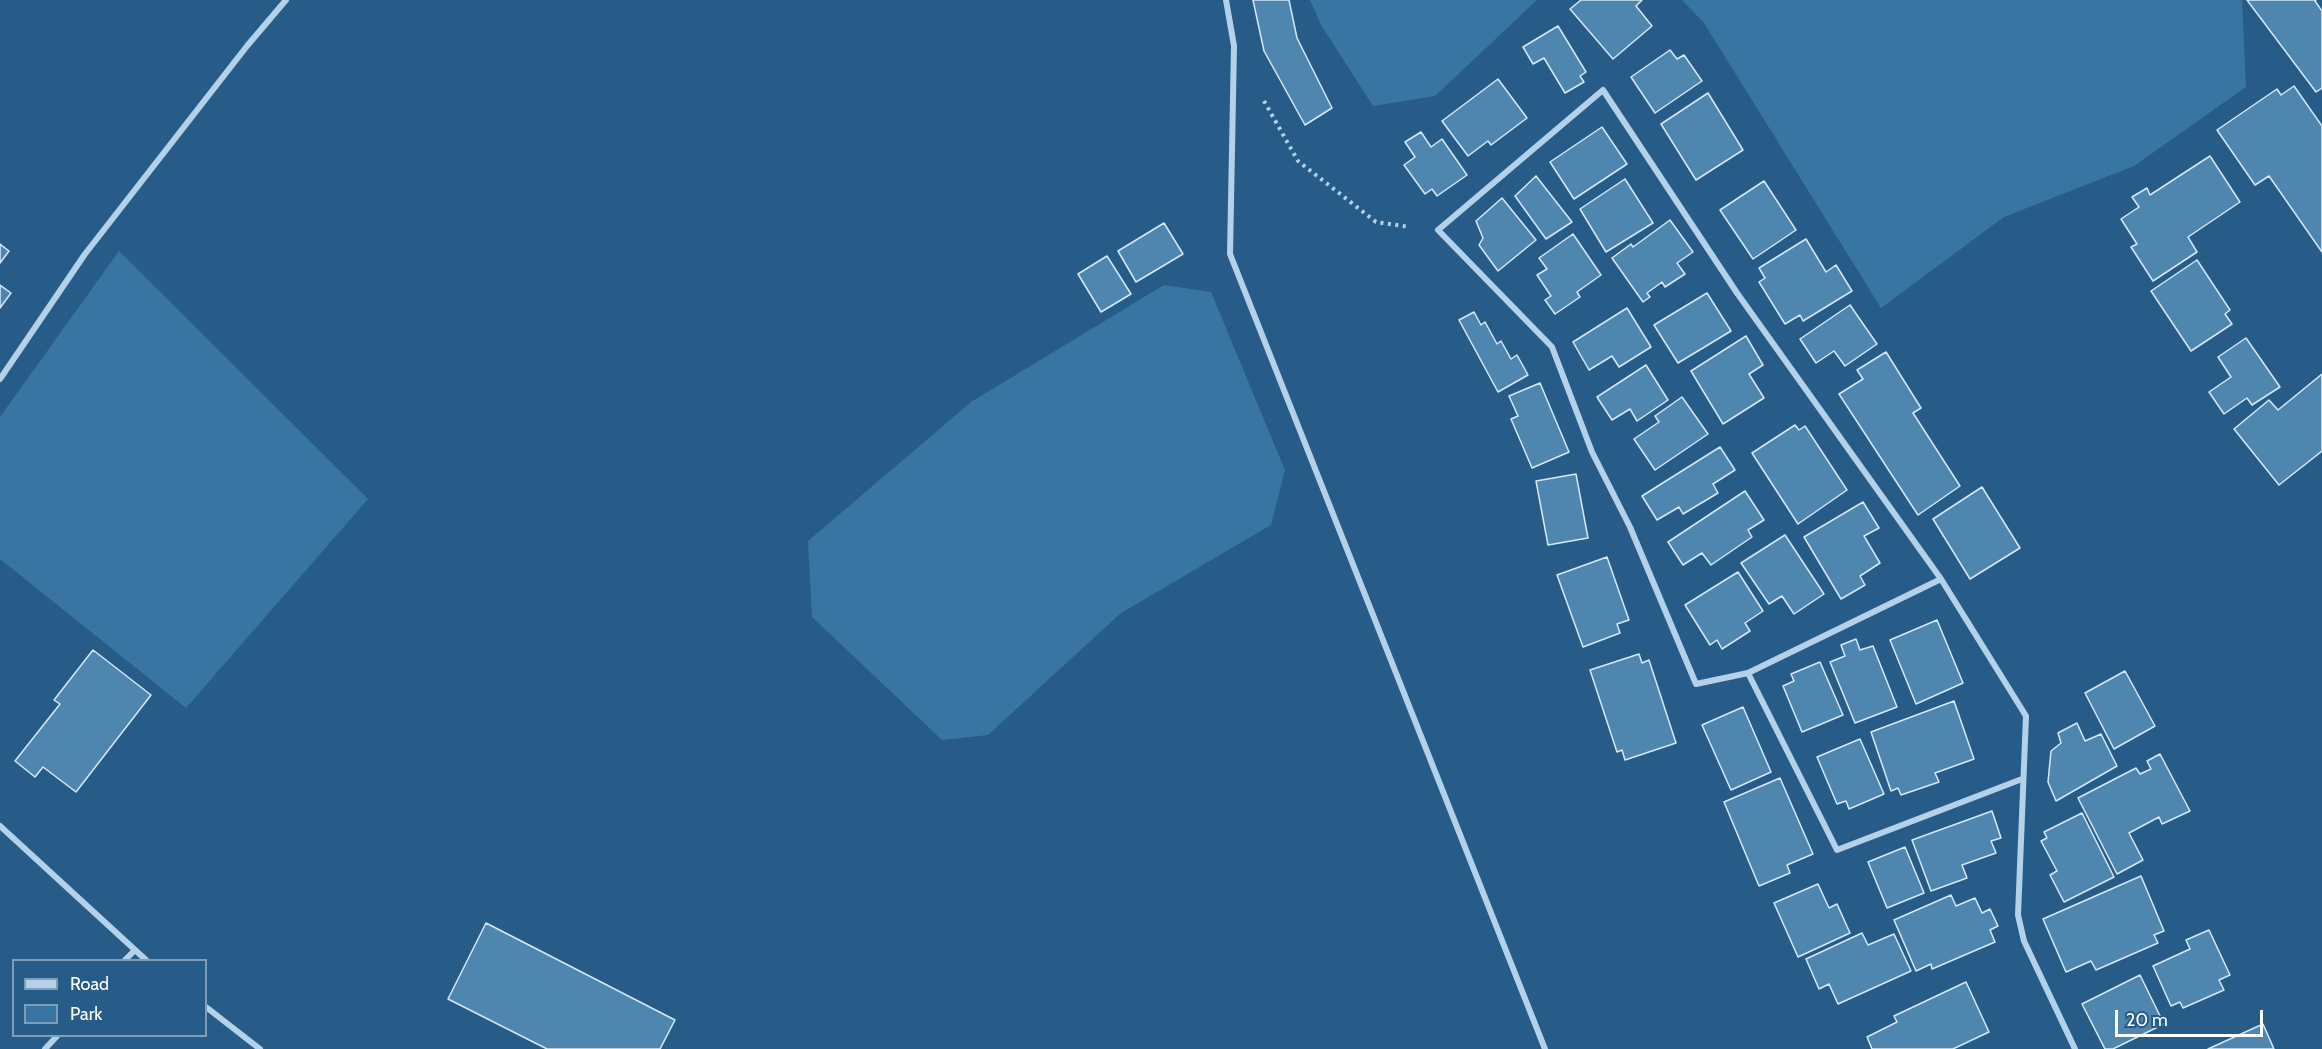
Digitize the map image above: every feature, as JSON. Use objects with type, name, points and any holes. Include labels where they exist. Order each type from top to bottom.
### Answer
[{"type":"street","points":[[0,379],[86,254],[247,46],[286,0]]},
{"type":"street","points":[[1226,0],[1234,46],[1230,254],[1545,1049]]},
{"type":"street","points":[[1941,579],[1748,673],[1696,684],[1630,527],[1592,452],[1552,347],[1438,230],[1603,90],[1737,293],[1941,579],[2026,716],[2018,915],[2024,941],[2075,1049]]},
{"type":"street","points":[[1748,673],[1838,850],[2022,779]]},
{"type":"street","points":[[0,826],[145,959]]},
{"type":"street","points":[[126,959],[134,951]]},
{"type":"street","points":[[207,1008],[260,1049]]},
{"type":"street","points":[[45,1049],[55,1037]]},
{"type":"path","points":[[1263,98],[1298,161],[1376,222],[1438,230]]},
{"type":"green space","points":[[1310,0],[1537,0],[1435,96],[1373,106],[1321,25]]},
{"type":"green space","points":[[1682,0],[2242,0],[2246,87],[2134,166],[2004,217],[1881,308],[1704,23]]},
{"type":"green space","points":[[119,251],[368,499],[186,708],[0,559],[0,417]]},
{"type":"green space","points":[[1164,285],[1211,292],[1285,470],[1271,525],[1121,613],[988,735],[942,740],[812,617],[808,541],[971,402]]},
{"type":"building","points":[[1253,0],[1289,0],[1297,38],[1332,108],[1305,125],[1264,51]]},
{"type":"building","points":[[1581,0],[1642,0],[1636,6],[1652,26],[1613,59],[1570,9]]},
{"type":"building","points":[[2247,0],[2316,0],[2322,11],[2322,88],[2316,92]]},
{"type":"building","points":[[1558,26],[1586,72],[1580,76],[1584,82],[1565,93],[1544,58],[1533,64],[1523,47]]},
{"type":"building","points":[[1670,50],[1677,59],[1684,55],[1702,81],[1655,113],[1631,77]]},
{"type":"building","points":[[1498,79],[1527,118],[1491,145],[1488,141],[1468,156],[1442,121]]},
{"type":"building","points":[[2294,86],[2322,126],[2322,252],[2269,176],[2255,185],[2217,130],[2277,89],[2281,95]]},
{"type":"building","points":[[1708,93],[1743,150],[1696,180],[1661,124]]},
{"type":"building","points":[[1602,127],[1627,164],[1574,199],[1550,162]]},
{"type":"building","points":[[1421,132],[1431,147],[1442,139],[1467,175],[1437,196],[1432,189],[1425,194],[1404,165],[1415,157],[1405,142]]},
{"type":"building","points":[[2210,156],[2240,202],[2188,237],[2197,252],[2153,281],[2131,247],[2137,244],[2121,219],[2139,207],[2132,197],[2147,188],[2150,195]]},
{"type":"building","points":[[1536,176],[1572,222],[1546,239],[1515,196]]},
{"type":"building","points":[[1625,179],[1653,223],[1606,252],[1580,209]]},
{"type":"building","points":[[1764,181],[1796,230],[1753,259],[1720,210]]},
{"type":"building","points":[[1502,198],[1536,240],[1498,271],[1479,245],[1483,238],[1476,221]]},
{"type":"building","points":[[1670,220],[1693,252],[1677,263],[1685,274],[1665,287],[1662,282],[1647,293],[1650,297],[1643,302],[1612,258],[1631,244],[1633,247]]},
{"type":"building","points":[[1164,223],[1183,254],[1136,282],[1118,251]]},
{"type":"building","points":[[1573,234],[1601,275],[1577,292],[1580,297],[1555,314],[1545,300],[1551,296],[1537,275],[1547,269],[1539,258]]},
{"type":"building","points":[[1806,239],[1826,272],[1836,265],[1852,291],[1803,321],[1800,315],[1785,324],[1759,282],[1765,278],[1759,268]]},
{"type":"building","points":[[0,244],[9,251],[0,263]]},
{"type":"building","points":[[1107,256],[1131,294],[1101,312],[1078,274]]},
{"type":"building","points":[[2197,260],[2230,310],[2225,314],[2232,324],[2191,351],[2151,291]]},
{"type":"building","points":[[0,285],[11,293],[0,308]]},
{"type":"building","points":[[1707,293],[1731,331],[1678,363],[1654,325]]},
{"type":"building","points":[[1850,305],[1877,344],[1845,366],[1834,351],[1816,363],[1800,339]]},
{"type":"building","points":[[1627,308],[1651,347],[1619,367],[1612,356],[1589,370],[1573,342]]},
{"type":"building","points":[[1474,312],[1481,325],[1485,322],[1497,344],[1501,341],[1511,359],[1517,355],[1528,375],[1498,392],[1459,320]]},
{"type":"building","points":[[1746,336],[1763,365],[1749,374],[1764,398],[1723,424],[1691,371]]},
{"type":"building","points":[[2246,338],[2280,387],[2252,405],[2247,398],[2224,414],[2209,392],[2231,377],[2218,357]]},
{"type":"building","points":[[1886,352],[1921,408],[1913,413],[1960,486],[1918,515],[1839,394],[1863,379],[1857,370]]},
{"type":"building","points":[[1646,365],[1668,400],[1637,421],[1630,409],[1612,420],[1597,397]]},
{"type":"building","points":[[2322,374],[2322,451],[2279,485],[2234,429],[2269,400],[2278,410]]},
{"type":"building","points":[[1540,383],[1569,452],[1532,468],[1511,419],[1518,416],[1509,396]]},
{"type":"building","points":[[1682,397],[1708,434],[1655,470],[1634,439],[1659,422],[1655,416]]},
{"type":"building","points":[[1795,425],[1799,430],[1805,426],[1847,490],[1798,524],[1752,453]]},
{"type":"building","points":[[1720,447],[1735,470],[1713,484],[1718,493],[1683,514],[1679,507],[1657,520],[1642,496]]},
{"type":"building","points":[[1576,474],[1588,538],[1548,545],[1536,481]]},
{"type":"building","points":[[1982,487],[2020,548],[1970,579],[1933,519]]},
{"type":"building","points":[[1745,491],[1764,520],[1748,530],[1752,537],[1711,565],[1702,553],[1683,565],[1668,542]]},
{"type":"building","points":[[1863,502],[1879,528],[1864,536],[1880,563],[1860,576],[1865,585],[1841,599],[1804,537]]},
{"type":"building","points":[[1785,535],[1824,594],[1794,614],[1782,596],[1769,604],[1741,563]]},
{"type":"building","points":[[1607,557],[1629,620],[1617,624],[1620,633],[1583,647],[1557,575]]},
{"type":"building","points":[[1738,572],[1763,611],[1745,623],[1750,631],[1722,649],[1717,640],[1710,645],[1685,605]]},
{"type":"building","points":[[1937,620],[1963,683],[1916,704],[1890,640]]},
{"type":"building","points":[[1856,639],[1860,650],[1873,646],[1897,707],[1855,723],[1830,662],[1845,656],[1841,645]]},
{"type":"building","points":[[93,650],[151,695],[76,792],[43,767],[35,777],[15,761],[60,704],[54,700]]},
{"type":"building","points":[[1639,654],[1642,663],[1649,660],[1676,743],[1625,760],[1622,750],[1617,752],[1590,670]]},
{"type":"building","points":[[1820,662],[1843,715],[1802,732],[1783,686],[1794,681],[1791,674]]},
{"type":"building","points":[[2125,671],[2155,726],[2114,749],[2085,693]]},
{"type":"building","points":[[1954,701],[1974,759],[1935,773],[1939,782],[1901,795],[1898,788],[1891,791],[1871,732]]},
{"type":"building","points":[[1743,707],[1771,772],[1731,790],[1702,725]]},
{"type":"building","points":[[2077,723],[2085,741],[2101,734],[2117,766],[2056,801],[2048,782],[2051,751],[2061,743],[2058,733]]},
{"type":"building","points":[[1860,739],[1884,794],[1849,809],[1846,801],[1837,804],[1817,757]]},
{"type":"building","points":[[2160,754],[2190,811],[2162,824],[2159,817],[2129,833],[2143,860],[2117,874],[2078,798],[2136,768],[2140,774],[2151,769],[2147,761]]},
{"type":"building","points":[[1780,778],[1813,854],[1787,865],[1790,873],[1759,886],[1724,802]]},
{"type":"building","points":[[1992,811],[2001,838],[1991,841],[1996,853],[1962,865],[1967,878],[1931,891],[1912,840]]},
{"type":"building","points":[[2082,813],[2114,877],[2064,902],[2050,875],[2057,871],[2041,841],[2047,838],[2044,832]]},
{"type":"building","points":[[1905,847],[1924,893],[1887,908],[1868,862]]},
{"type":"building","points":[[2141,876],[2164,931],[2154,935],[2158,943],[2096,970],[2091,961],[2066,972],[2043,919]]},
{"type":"building","points":[[1818,884],[1829,908],[1837,904],[1850,933],[1798,957],[1774,903]]},
{"type":"building","points":[[1951,895],[1956,906],[1975,898],[1982,913],[1990,909],[1998,926],[1990,930],[1995,942],[1932,969],[1931,964],[1916,971],[1894,920]]},
{"type":"building","points":[[486,923],[675,1020],[660,1049],[547,1049],[448,999]]},
{"type":"building","points":[[2209,930],[2230,975],[2219,980],[2224,990],[2183,1008],[2180,1002],[2171,1006],[2153,966],[2190,949],[2186,940]]},
{"type":"building","points":[[1862,933],[1868,945],[1894,934],[1911,971],[1838,1004],[1829,984],[1819,989],[1806,959]]},
{"type":"building","points":[[2140,975],[2164,1024],[2113,1049],[2105,1049],[2082,1004]]},
{"type":"building","points":[[1966,982],[1989,1032],[1953,1049],[1872,1049],[1867,1037],[1897,1022],[1894,1016]]},
{"type":"building","points":[[2263,1024],[2274,1049],[2208,1049]]}]
